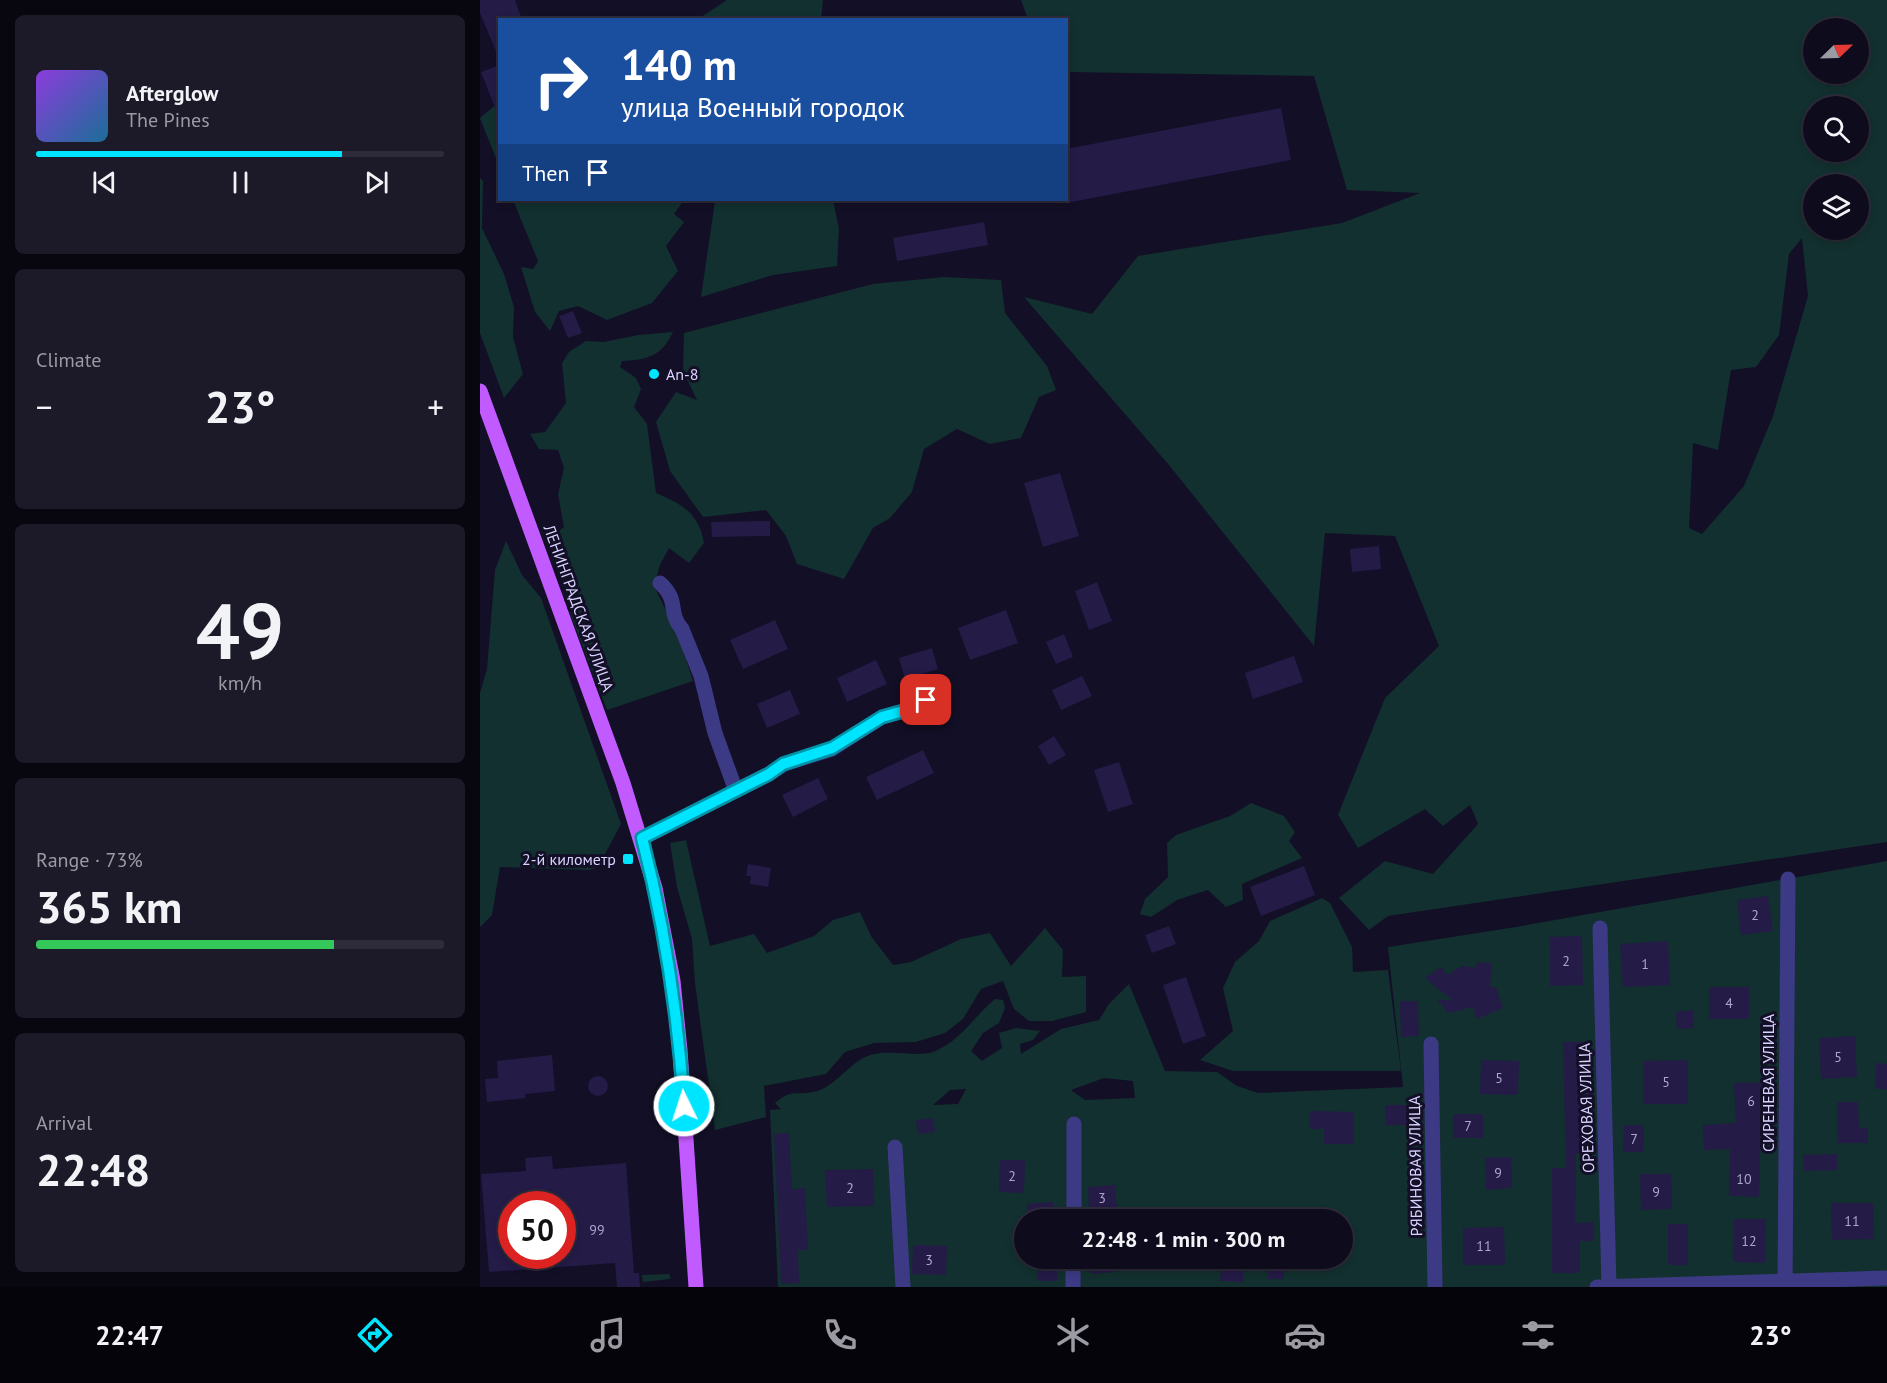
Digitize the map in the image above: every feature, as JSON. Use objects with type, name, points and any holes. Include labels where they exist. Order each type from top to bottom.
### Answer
[{"type":"main road","name":"ЛЕНИНГРАДСКАЯ УЛИЦА","points":[[480,391],[642,838],[664,928],[673,981],[680,1050],[696,1287]]},
{"type":"street","points":[[660,583],[671,593],[677,623],[701,676],[715,733],[736,791]]},
{"type":"street","points":[[642,838],[736,791],[783,764],[832,748],[882,717],[907,710],[926,700]]},
{"type":"street","name":"СИРЕНЕВАЯ УЛИЦА","points":[[1785,1283],[1788,879]]},
{"type":"street","name":"ОРЕХОВАЯ УЛИЦА","points":[[1600,928],[1609,1287]]},
{"type":"street","name":"РЯБИНОВАЯ УЛИЦА","points":[[1431,1044],[1435,1287]]},
{"type":"street","points":[[1074,1124],[1074,1209]]},
{"type":"street","points":[[896,1147],[903,1287]]},
{"type":"street","points":[[1073,1287],[1074,1269]]},
{"type":"street","points":[[1597,1287],[1785,1283],[1887,1278]]},
{"type":"green space","points":[[727,0],[823,0],[821,18],[700,18]]},
{"type":"green space","points":[[1021,0],[1887,0],[1887,842],[1388,916],[1369,930],[1339,898],[1385,861],[1433,874],[1478,824],[1470,805],[1443,826],[1425,809],[1358,848],[1338,815],[1385,698],[1439,646],[1395,536],[1325,533],[1314,646],[1169,465],[1024,297],[1092,314],[1138,256],[1342,223],[1420,193],[1347,190],[1314,76],[1068,72],[1068,18],[1028,18]],"holes":[[[1802,238],[1808,296],[1773,416],[1744,486],[1702,534],[1689,528],[1693,443],[1718,450],[1731,370],[1756,367],[1779,335],[1789,254]]]},
{"type":"green space","points":[[498,103],[498,163],[480,118]]},
{"type":"green space","points":[[480,178],[483,181],[482,228],[504,274],[514,307],[513,337],[523,374],[504,398],[480,333]]},
{"type":"green space","points":[[513,201],[683,201],[674,214],[684,222],[666,246],[678,271],[652,303],[607,320],[578,306],[559,311],[550,331],[535,312],[521,267],[533,269],[538,261]]},
{"type":"green space","points":[[715,201],[833,201],[839,229],[837,266],[773,275],[701,297]]},
{"type":"green space","points":[[944,277],[1001,280],[1005,313],[1047,366],[1056,390],[1039,397],[1021,438],[990,444],[957,429],[924,449],[912,492],[890,518],[873,528],[844,579],[797,564],[786,536],[766,510],[703,517],[670,471],[656,422],[676,392],[697,400],[683,371],[684,333],[873,284]]},
{"type":"green space","points":[[673,332],[664,347],[653,355],[622,361],[620,367],[636,378],[641,389],[634,407],[647,424],[656,493],[674,501],[688,511],[702,533],[704,543],[689,563],[669,548],[660,565],[654,586],[678,635],[693,681],[607,710],[570,613],[579,600],[568,556],[559,553],[554,544],[555,534],[564,527],[558,494],[564,468],[558,450],[539,449],[530,434],[545,432],[566,403],[562,363],[569,352],[586,341],[604,342],[638,335]]},
{"type":"green space","points":[[506,541],[522,575],[541,598],[621,824],[598,867],[589,870],[500,867],[492,915],[480,927],[480,693],[487,669],[495,570]]},
{"type":"green space","points":[[1251,803],[1284,816],[1295,832],[1289,841],[1302,858],[1242,884],[1243,900],[1226,907],[1208,890],[1177,900],[1151,917],[1140,914],[1145,899],[1168,877],[1167,843],[1176,835],[1230,816]]},
{"type":"green space","points":[[686,840],[710,946],[754,934],[767,953],[814,936],[833,920],[860,912],[871,936],[893,965],[911,962],[961,939],[990,933],[1011,966],[1045,928],[1063,950],[1062,977],[1086,976],[1086,1012],[1052,1021],[1029,1021],[1014,1009],[1003,981],[981,989],[963,1019],[945,1033],[916,1042],[874,1043],[845,1052],[826,1074],[764,1086],[766,1117],[715,1130],[695,983],[692,939],[677,887],[670,843]]},
{"type":"green space","points":[[1887,861],[1887,1287],[778,1287],[770,1110],[781,1109],[775,1103],[786,1095],[810,1093],[825,1088],[858,1061],[874,1054],[933,1052],[951,1042],[995,999],[1003,1000],[1005,1008],[999,1023],[983,1033],[971,1051],[982,1061],[1002,1048],[999,1033],[1016,1028],[1040,1031],[1033,1040],[1020,1044],[1021,1054],[1061,1029],[1099,1020],[1109,1004],[1129,984],[1165,1071],[1217,1072],[1237,1086],[1258,1093],[1403,1087],[1388,947],[1516,927]],"holes":[[[1104,1078],[1133,1081],[1135,1098],[1085,1100],[1071,1090]],[[966,1089],[958,1104],[933,1105],[950,1090]]]},
{"type":"green space","points":[[1322,898],[1330,903],[1352,947],[1353,972],[1388,970],[1401,1071],[1233,1071],[1200,1060],[1233,1031],[1223,988],[1235,962],[1259,941],[1270,921]]},
{"type":"green space","points":[[669,1274],[671,1278],[669,1279],[643,1282],[642,1275]]},
{"type":"building","points":[[480,0],[515,0],[521,18],[498,18],[498,56],[480,13]]},
{"type":"building","points":[[498,66],[498,115],[481,72]]},
{"type":"building","points":[[1281,108],[1291,160],[1066,203],[1068,201],[1068,149]]},
{"type":"building","points":[[984,222],[988,245],[897,261],[893,238]]},
{"type":"building","points":[[573,311],[582,333],[568,338],[559,316]]},
{"type":"building","points":[[1060,473],[1079,536],[1043,547],[1024,483]]},
{"type":"building","points":[[770,521],[770,536],[712,537],[711,522]]},
{"type":"building","points":[[1379,546],[1381,569],[1352,572],[1350,549]]},
{"type":"building","points":[[1097,582],[1112,621],[1089,630],[1075,591]]},
{"type":"building","points":[[1006,610],[1018,643],[970,660],[958,628]]},
{"type":"building","points":[[775,620],[788,649],[743,669],[730,640]]},
{"type":"building","points":[[1064,634],[1073,657],[1056,664],[1046,642]]},
{"type":"building","points":[[932,648],[938,669],[905,679],[899,658]]},
{"type":"building","points":[[1294,656],[1303,682],[1253,699],[1245,673]]},
{"type":"building","points":[[876,660],[887,684],[847,702],[837,678]]},
{"type":"building","points":[[1082,676],[1092,696],[1061,710],[1052,690]]},
{"type":"building","points":[[790,690],[800,714],[767,728],[757,704]]},
{"type":"building","points":[[1054,736],[1066,755],[1049,765],[1038,746]]},
{"type":"building","points":[[923,750],[934,773],[877,800],[866,777]]},
{"type":"building","points":[[1119,762],[1133,804],[1108,812],[1094,770]]},
{"type":"building","points":[[818,778],[828,799],[793,817],[782,795]]},
{"type":"building","points":[[748,864],[771,868],[768,887],[750,884],[751,876],[746,876]]},
{"type":"building","points":[[1304,866],[1315,895],[1261,916],[1250,887]]},
{"type":"building","points":[[1768,896],[1773,931],[1741,935],[1737,900]]},
{"type":"building","points":[[1169,926],[1176,944],[1152,953],[1145,935]]},
{"type":"building","points":[[1582,936],[1583,985],[1550,986],[1550,937]]},
{"type":"building","points":[[1668,941],[1670,985],[1623,987],[1620,944]]},
{"type":"building","points":[[1477,962],[1492,963],[1490,987],[1496,987],[1503,1008],[1476,1019],[1473,1007],[1449,1013],[1437,1000],[1452,1000],[1425,978],[1441,967],[1447,975],[1462,966],[1476,968]]},
{"type":"building","points":[[1186,977],[1206,1036],[1183,1044],[1163,985]]},
{"type":"building","points":[[1709,987],[1749,987],[1749,1019],[1709,1019]]},
{"type":"building","points":[[1400,1001],[1418,1001],[1419,1036],[1401,1037]]},
{"type":"building","points":[[1693,1010],[1694,1028],[1677,1029],[1676,1012]]},
{"type":"building","points":[[1855,1036],[1857,1077],[1821,1079],[1819,1038]]},
{"type":"building","points":[[1563,1042],[1592,1042],[1595,1154],[1576,1154],[1575,1223],[1594,1222],[1594,1241],[1580,1241],[1580,1273],[1552,1273],[1552,1168],[1566,1168]]},
{"type":"building","points":[[552,1055],[555,1091],[525,1094],[525,1098],[487,1102],[485,1079],[498,1078],[497,1061]]},
{"type":"building","points":[[1481,1060],[1519,1061],[1518,1095],[1480,1094]]},
{"type":"building","points":[[1688,1060],[1688,1104],[1643,1104],[1643,1061]]},
{"type":"building","points":[[1876,1063],[1887,1064],[1887,1089],[1875,1089]]},
{"type":"building","points":[[594,1076],[602,1076],[608,1082],[608,1090],[602,1096],[594,1096],[588,1090],[588,1082]]},
{"type":"building","points":[[1767,1082],[1768,1118],[1762,1118],[1763,1151],[1760,1151],[1759,1197],[1729,1196],[1730,1149],[1704,1150],[1703,1125],[1736,1123],[1734,1083]]},
{"type":"building","points":[[1837,1102],[1858,1102],[1859,1128],[1868,1128],[1868,1143],[1837,1143]]},
{"type":"building","points":[[1385,1105],[1413,1105],[1414,1125],[1386,1125]]},
{"type":"building","points":[[1310,1111],[1354,1112],[1354,1144],[1324,1144],[1324,1129],[1309,1129]]},
{"type":"building","points":[[1453,1114],[1483,1114],[1483,1138],[1453,1138]]},
{"type":"building","points":[[933,1118],[935,1132],[918,1134],[916,1120]]},
{"type":"building","points":[[1624,1125],[1644,1125],[1643,1152],[1623,1152]]},
{"type":"building","points":[[789,1133],[792,1189],[805,1188],[808,1250],[798,1250],[799,1283],[781,1284],[774,1134]]},
{"type":"building","points":[[1837,1154],[1837,1170],[1804,1171],[1803,1155]]},
{"type":"building","points":[[552,1156],[553,1169],[626,1163],[634,1273],[639,1273],[640,1287],[617,1287],[615,1263],[576,1266],[576,1191],[498,1191],[498,1269],[531,1269],[489,1272],[481,1174],[526,1171],[525,1158]]},
{"type":"building","points":[[1511,1157],[1512,1188],[1486,1190],[1485,1158]]},
{"type":"building","points":[[1000,1160],[1025,1160],[1024,1193],[999,1192]]},
{"type":"building","points":[[873,1169],[874,1206],[827,1207],[825,1170]]},
{"type":"building","points":[[1640,1174],[1671,1174],[1672,1209],[1641,1210]]},
{"type":"building","points":[[1115,1185],[1117,1209],[1089,1209],[1088,1187]]},
{"type":"building","points":[[1053,1202],[1053,1209],[1027,1209],[1027,1204]]},
{"type":"building","points":[[1831,1203],[1873,1203],[1874,1239],[1832,1240]]},
{"type":"building","points":[[1734,1219],[1766,1219],[1765,1263],[1733,1262]]},
{"type":"building","points":[[1668,1224],[1688,1224],[1688,1265],[1668,1265]]},
{"type":"building","points":[[1504,1227],[1505,1265],[1463,1265],[1463,1228]]},
{"type":"building","points":[[913,1245],[947,1246],[946,1275],[912,1274]]},
{"type":"building","points":[[1037,1269],[1057,1269],[1057,1281],[1037,1281]]},
{"type":"building","points":[[1091,1269],[1115,1269],[1115,1272],[1091,1274]]},
{"type":"building","points":[[1221,1269],[1244,1269],[1243,1282],[1220,1281]]},
{"type":"building","points":[[1268,1269],[1284,1269],[1284,1279],[1268,1279]]},
{"type":"place","name":"An-8","points":[[654,374]]},
{"type":"place","name":"2-й километр","points":[[628,859]]},
{"type":"route","points":[[684,1106],[673,981],[664,928],[642,838],[769,774],[783,764],[832,748],[882,717],[907,710],[926,700]]}]
